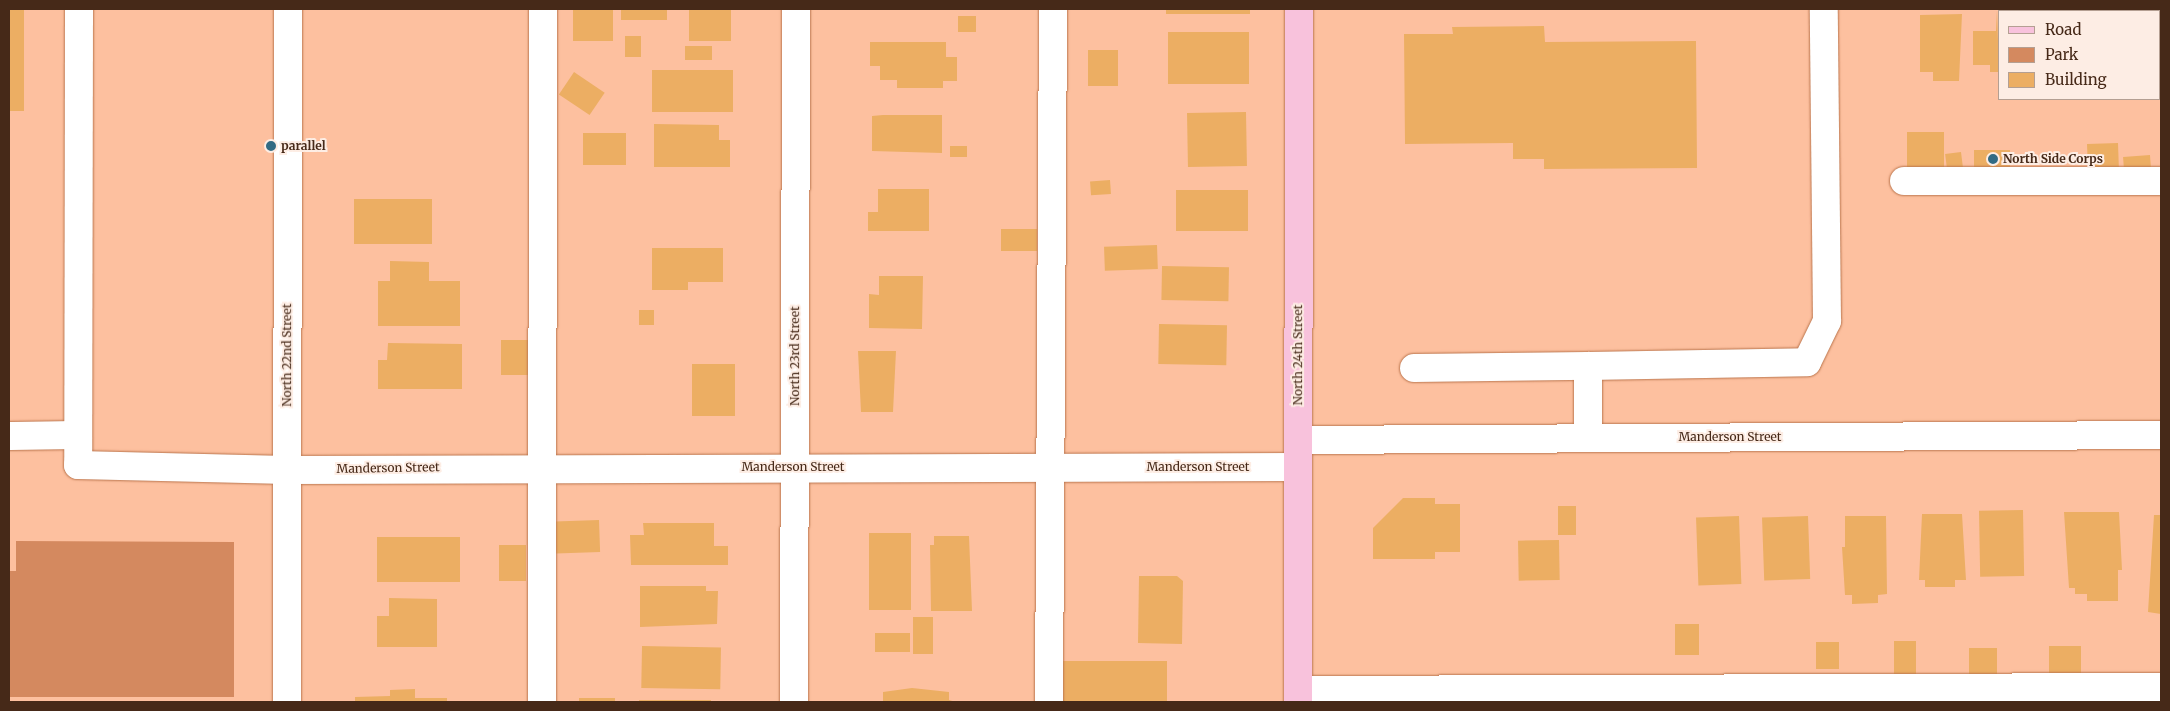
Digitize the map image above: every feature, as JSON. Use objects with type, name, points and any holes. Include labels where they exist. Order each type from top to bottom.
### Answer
[{"type":"main road","name":"North 24th Street","points":[[1298,696],[1299,9]]},
{"type":"street","points":[[9,436],[78,435],[78,9]]},
{"type":"street","name":"North 22nd Street","points":[[287,702],[288,9]]},
{"type":"street","points":[[542,702],[543,9]]},
{"type":"street","name":"North 23rd Street","points":[[794,702],[796,9]]},
{"type":"street","points":[[1049,702],[1052,9]]},
{"type":"street","points":[[1414,368],[1807,362],[1826,320],[1824,9]]},
{"type":"street","points":[[1904,181],[2161,181]]},
{"type":"street","points":[[1588,366],[1588,438]]},
{"type":"street","name":"Manderson Street","points":[[78,435],[78,465],[287,470],[542,466],[1298,468]]},
{"type":"street","name":"Manderson Street","points":[[1298,440],[2161,435]]},
{"type":"street","points":[[1298,696],[2161,686]]},
{"type":"green space","points":[[16,541],[234,542],[234,697],[9,697],[9,571],[16,571]]},
{"type":"building","points":[[9,9],[24,9],[24,111],[9,111]]},
{"type":"building","points":[[573,9],[613,9],[613,41],[573,41]]},
{"type":"building","points":[[621,9],[667,9],[667,20],[621,20]]},
{"type":"building","points":[[689,9],[731,9],[731,41],[689,41]]},
{"type":"building","points":[[1166,9],[1250,9],[1250,14],[1166,14]]},
{"type":"building","points":[[1997,10],[1998,72],[1990,72],[1990,65],[1973,65],[1973,31],[1996,31]]},
{"type":"building","points":[[1962,14],[1959,81],[1933,81],[1933,72],[1920,72],[1920,15]]},
{"type":"building","points":[[958,16],[976,16],[976,32],[958,32]]},
{"type":"building","points":[[2160,18],[2161,18],[2160,72]]},
{"type":"building","points":[[1544,26],[1545,42],[1696,41],[1697,168],[1544,169],[1544,159],[1513,159],[1513,143],[1405,144],[1404,34],[1453,34],[1452,27]]},
{"type":"building","points":[[1168,32],[1249,32],[1249,84],[1168,84]]},
{"type":"building","points":[[625,36],[641,36],[641,57],[625,57]]},
{"type":"building","points":[[870,42],[946,42],[946,57],[957,57],[957,81],[943,81],[943,88],[897,88],[897,80],[880,80],[880,66],[870,66]]},
{"type":"building","points":[[685,46],[712,46],[712,60],[685,60]]},
{"type":"building","points":[[1088,50],[1118,50],[1118,86],[1088,86]]},
{"type":"building","points":[[652,70],[733,70],[733,112],[652,112]]},
{"type":"building","points":[[574,72],[605,93],[590,115],[559,94]]},
{"type":"building","points":[[1246,112],[1247,166],[1188,167],[1187,113]]},
{"type":"building","points":[[942,115],[942,153],[872,151],[872,116]]},
{"type":"building","points":[[654,124],[719,125],[719,140],[730,140],[730,167],[654,167]]},
{"type":"building","points":[[1907,132],[1944,132],[1944,171],[1907,171]]},
{"type":"building","points":[[583,133],[626,133],[626,165],[583,165]]},
{"type":"building","points":[[2118,143],[2119,171],[2088,172],[2087,144]]},
{"type":"building","points":[[950,146],[967,146],[967,157],[950,157]]},
{"type":"building","points":[[1974,150],[2010,150],[2010,174],[1974,174]]},
{"type":"building","points":[[1961,152],[1963,169],[1947,171],[1945,154]]},
{"type":"building","points":[[2150,155],[2151,170],[2124,172],[2123,157]]},
{"type":"building","points":[[1110,180],[1111,194],[1091,195],[1090,181]]},
{"type":"building","points":[[878,189],[929,189],[929,231],[868,231],[868,212],[878,212]]},
{"type":"building","points":[[1176,190],[1248,190],[1248,231],[1176,231]]},
{"type":"building","points":[[354,199],[432,199],[432,244],[354,244]]},
{"type":"building","points":[[1001,229],[1037,229],[1037,251],[1001,251]]},
{"type":"building","points":[[1157,245],[1158,269],[1105,271],[1104,247]]},
{"type":"building","points":[[652,248],[723,248],[723,282],[688,282],[688,290],[652,290]]},
{"type":"building","points":[[390,261],[429,262],[429,281],[460,281],[460,326],[378,326],[378,281],[390,281]]},
{"type":"building","points":[[1162,266],[1229,267],[1228,301],[1161,300]]},
{"type":"building","points":[[879,276],[923,276],[922,329],[869,328],[869,294],[879,295]]},
{"type":"building","points":[[639,310],[654,310],[654,325],[639,325]]},
{"type":"building","points":[[1159,324],[1227,325],[1226,365],[1158,364]]},
{"type":"building","points":[[501,340],[528,340],[528,375],[501,375]]},
{"type":"building","points":[[388,343],[462,344],[462,389],[378,389],[378,360],[387,360]]},
{"type":"building","points":[[858,351],[896,351],[893,412],[861,412]]},
{"type":"building","points":[[692,364],[735,364],[735,416],[692,416]]},
{"type":"building","points":[[1403,498],[1435,498],[1435,504],[1460,504],[1460,552],[1435,552],[1435,559],[1373,559],[1373,528]]},
{"type":"building","points":[[1558,506],[1576,506],[1576,535],[1558,535]]},
{"type":"building","points":[[2023,510],[2024,576],[1980,577],[1979,511]]},
{"type":"building","points":[[2064,512],[2119,512],[2122,570],[2118,570],[2118,601],[2087,601],[2087,594],[2075,594],[2075,588],[2069,588]]},
{"type":"building","points":[[1922,514],[1962,514],[1966,580],[1955,580],[1955,587],[1925,587],[1925,580],[1919,580]]},
{"type":"building","points":[[2154,515],[2161,515],[2161,614],[2148,612]]},
{"type":"building","points":[[1739,516],[1741,584],[1698,585],[1696,518]]},
{"type":"building","points":[[1808,516],[1810,579],[1764,581],[1762,518]]},
{"type":"building","points":[[1845,516],[1886,516],[1887,594],[1878,595],[1878,603],[1852,604],[1852,595],[1845,595],[1842,547],[1845,547]]},
{"type":"building","points":[[599,520],[600,552],[556,554],[555,522]]},
{"type":"building","points":[[643,523],[714,523],[714,546],[728,546],[728,565],[631,565],[630,535],[644,535]]},
{"type":"building","points":[[869,533],[911,533],[911,610],[869,610]]},
{"type":"building","points":[[934,536],[969,536],[972,611],[931,611],[930,545],[934,545]]},
{"type":"building","points":[[377,537],[460,537],[460,582],[377,582]]},
{"type":"building","points":[[1559,540],[1560,580],[1519,581],[1518,541]]},
{"type":"building","points":[[499,545],[526,545],[526,581],[499,581]]},
{"type":"building","points":[[1139,576],[1177,576],[1183,581],[1182,644],[1138,643]]},
{"type":"building","points":[[640,586],[706,586],[706,591],[718,591],[717,624],[640,627]]},
{"type":"building","points":[[389,598],[437,599],[437,647],[377,647],[377,616],[389,616]]},
{"type":"building","points":[[913,617],[933,617],[933,654],[913,654]]},
{"type":"building","points":[[1675,624],[1699,624],[1699,655],[1675,655]]},
{"type":"building","points":[[875,633],[910,633],[910,652],[875,652]]},
{"type":"building","points":[[1894,641],[1916,641],[1916,675],[1894,675]]},
{"type":"building","points":[[1816,642],[1839,642],[1839,669],[1816,669]]},
{"type":"building","points":[[642,646],[721,647],[720,689],[641,688]]},
{"type":"building","points":[[2049,646],[2081,646],[2081,676],[2049,676]]},
{"type":"building","points":[[1969,648],[1997,648],[1997,678],[1969,678]]},
{"type":"building","points":[[1062,661],[1167,661],[1167,702],[1062,702]]},
{"type":"building","points":[[912,688],[949,692],[949,700],[956,702],[883,702],[883,692]]},
{"type":"building","points":[[415,689],[415,698],[447,698],[447,702],[355,702],[355,697],[390,696],[390,690]]},
{"type":"building","points":[[579,698],[615,698],[615,702],[579,702]]},
{"type":"building","points":[[639,700],[711,700],[711,702],[639,702]]},
{"type":"place","name":"parallel","points":[[271,146]]},
{"type":"place","name":"North Side Corps","points":[[1993,159]]}]
